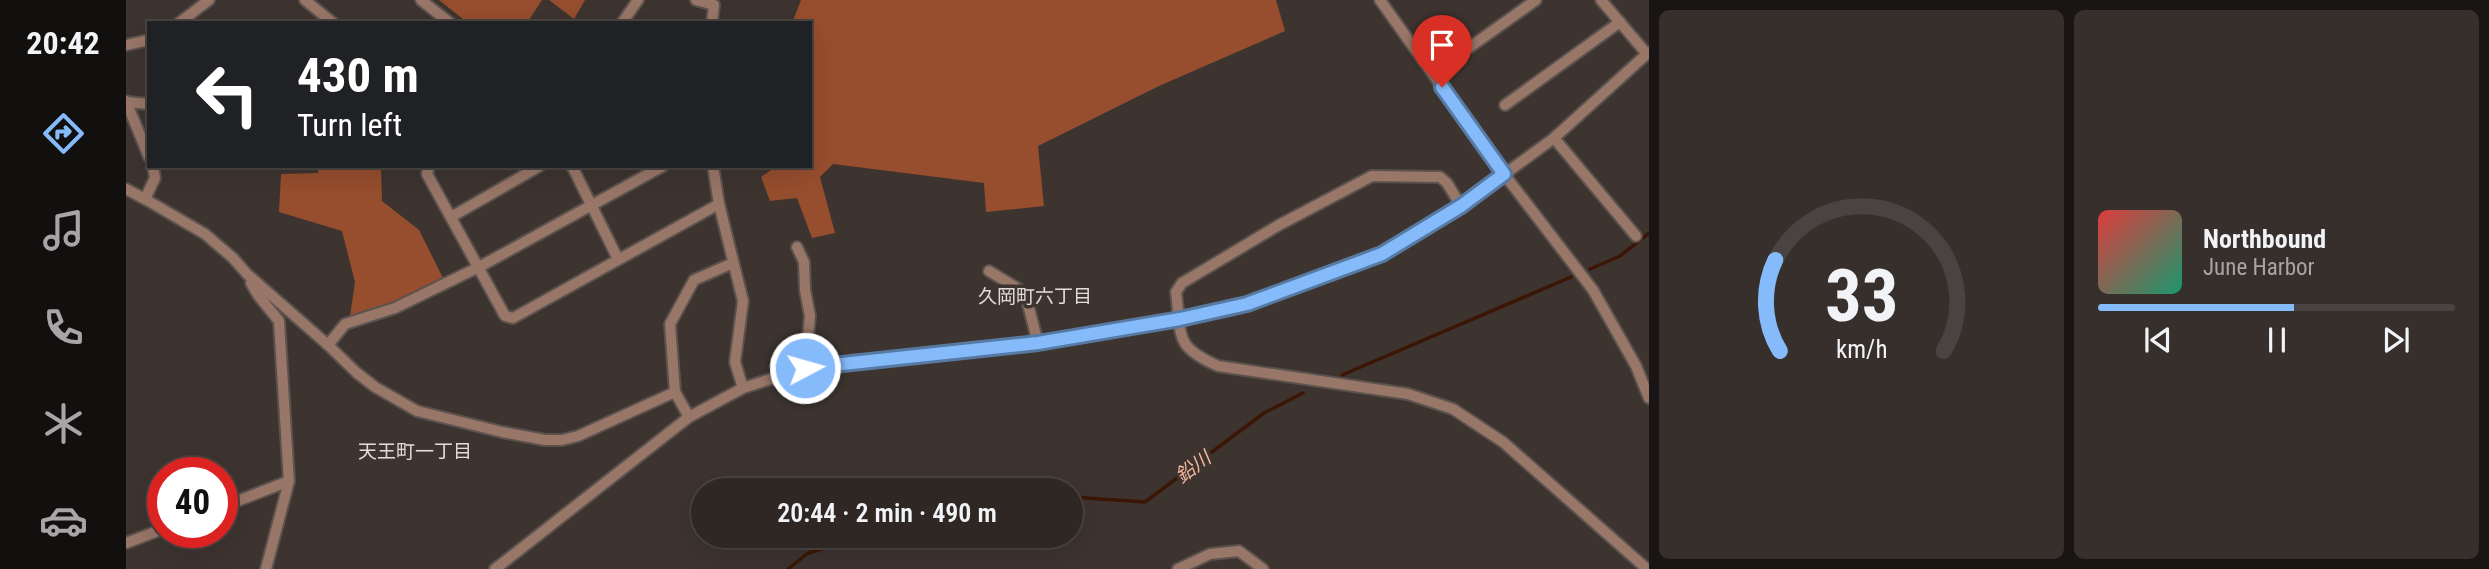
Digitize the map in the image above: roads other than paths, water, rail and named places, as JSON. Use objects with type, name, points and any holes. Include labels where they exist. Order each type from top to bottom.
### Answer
[{"type":"street","points":[[181,21],[209,0]]},
{"type":"street","points":[[305,0],[331,21]]},
{"type":"street","points":[[421,0],[447,21]]},
{"type":"street","points":[[623,21],[638,0]]},
{"type":"street","points":[[696,0],[714,5],[712,21]]},
{"type":"street","points":[[1380,0],[1504,174],[1593,290],[1636,366],[1649,398]]},
{"type":"street","points":[[1470,47],[1536,0]]},
{"type":"street","points":[[495,569],[689,417],[743,388],[805,368],[1038,343],[1180,319],[1247,304],[1382,254],[1461,206],[1554,138],[1648,53],[1601,0]]},
{"type":"street","points":[[1505,105],[1620,22]]},
{"type":"street","points":[[126,45],[147,40]]},
{"type":"street","points":[[147,104],[126,101],[147,152]]},
{"type":"street","points":[[1554,138],[1636,236]]},
{"type":"street","points":[[145,199],[155,178],[153,168]]},
{"type":"street","points":[[428,168],[427,174],[505,316],[513,318],[719,204]]},
{"type":"street","points":[[451,217],[537,168]]},
{"type":"street","points":[[573,168],[618,259]]},
{"type":"street","points":[[328,345],[345,324],[395,309],[479,267],[659,168]]},
{"type":"street","points":[[713,168],[719,204],[743,301],[735,362],[743,388]]},
{"type":"street","points":[[1461,206],[1447,183],[1440,177],[1372,176],[1279,225],[1182,283],[1176,292],[1182,341],[1194,356],[1218,366],[1408,394],[1452,409],[1503,442],[1647,569]]},
{"type":"street","points":[[126,189],[205,234],[357,373],[375,387],[417,411],[545,440],[578,436],[675,393]]},
{"type":"street","points":[[797,247],[804,262],[810,316],[805,368]]},
{"type":"street","points":[[689,417],[675,393],[670,324],[694,280],[733,263]]},
{"type":"street","points":[[989,271],[1026,293],[1038,343]]},
{"type":"street","points":[[247,274],[258,295],[279,321],[289,481],[266,569]]},
{"type":"street","points":[[238,501],[289,481]]},
{"type":"street","points":[[126,544],[147,535]]},
{"type":"street","points":[[1178,569],[1210,554],[1238,551],[1262,569]]},
{"type":"waterway","name":"鉛川","points":[[1590,269],[1620,256],[1649,233]]},
{"type":"waterway","name":"鉛川","points":[[1342,375],[1571,277]]},
{"type":"waterway","name":"鉛川","points":[[1083,498],[1145,502],[1264,413],[1303,393]]},
{"type":"waterway","name":"鉛川","points":[[788,569],[808,553],[824,548]]},
{"type":"district","name":"久岡町六丁目","points":[[1035,296]]},
{"type":"district","name":"天王町一丁目","points":[[415,451]]}]
